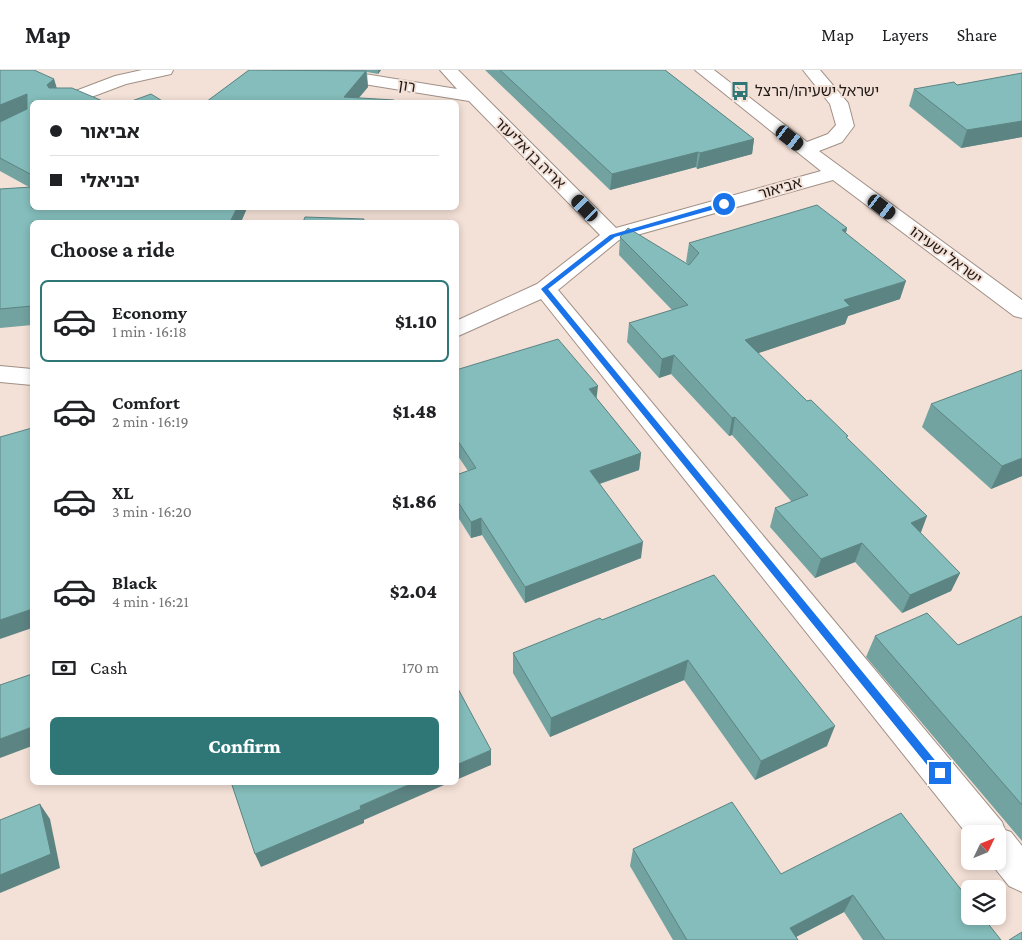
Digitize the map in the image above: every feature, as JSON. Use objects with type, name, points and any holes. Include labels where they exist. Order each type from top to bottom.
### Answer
[{"type":"street","points":[[68,100],[120,80],[165,70]]},
{"type":"street","name":"רון","points":[[308,70],[475,97]]},
{"type":"street","name":"אריה בן אליעזר","points":[[448,70],[612,236]]},
{"type":"street","name":"ישראל ישעיהו","points":[[703,70],[805,150],[1022,311]]},
{"type":"street","points":[[805,150],[835,138],[845,126],[839,103],[811,70]]},
{"type":"street","name":"אביאור","points":[[459,329],[545,289],[612,236],[835,172]]},
{"type":"street","points":[[991,289],[1022,286]]},
{"type":"street","points":[[545,289],[982,825]]},
{"type":"street","points":[[0,374],[30,377]]},
{"type":"street","points":[[1006,854],[1022,874]]},
{"type":"building","points":[[0,70],[34,70],[54,79],[47,85],[49,88],[72,88],[100,100],[30,100],[30,174],[0,158],[0,122],[27,109],[27,94],[0,105]]},
{"type":"building","points":[[249,70],[366,71],[344,97],[394,100],[209,100]]},
{"type":"building","points":[[500,70],[665,70],[754,139],[612,174]]},
{"type":"building","points":[[1022,73],[1022,121],[967,130],[914,89],[954,82],[957,85]]},
{"type":"building","points":[[151,94],[161,100],[134,100]]},
{"type":"building","points":[[30,187],[30,210],[236,210],[231,220],[30,220],[30,306],[0,309],[0,189]]},
{"type":"building","points":[[817,205],[847,228],[842,230],[906,281],[844,300],[850,306],[745,340],[807,401],[811,400],[927,516],[911,523],[960,573],[910,595],[862,543],[821,559],[775,508],[808,495],[735,417],[732,418],[674,355],[662,359],[629,323],[688,305],[620,237],[628,228],[689,265],[699,253],[689,243]]},
{"type":"building","points":[[305,217],[364,219],[364,220],[304,220]]},
{"type":"building","points":[[558,339],[598,386],[589,389],[641,453],[590,471],[643,542],[525,587],[481,518],[471,522],[459,504],[459,474],[476,468],[459,442],[459,369]]},
{"type":"building","points":[[1022,370],[1022,458],[1002,466],[931,404]]},
{"type":"building","points":[[30,429],[30,610],[0,620],[0,437]]},
{"type":"building","points":[[714,575],[835,726],[761,761],[688,660],[551,718],[513,653]]},
{"type":"building","points":[[927,613],[958,645],[1022,616],[1022,805],[875,636]]},
{"type":"building","points":[[30,675],[30,728],[0,739],[0,685]]},
{"type":"building","points":[[459,691],[491,750],[459,764]]},
{"type":"building","points":[[232,785],[408,785],[360,806],[361,809],[255,854]]},
{"type":"building","points":[[732,802],[781,874],[901,813],[961,890],[961,925],[989,925],[1001,940],[885,940],[853,895],[790,928],[798,940],[687,940],[633,849]]},
{"type":"building","points":[[40,804],[51,854],[0,875],[0,820]]},
{"type":"building","points":[[1022,932],[1022,940],[1009,940]]},
{"type":"place","name":"ישראל ישעיהו/הרצל","points":[[740,91]]},
{"type":"route","points":[[724,204],[612,236],[545,289],[940,773]]}]
